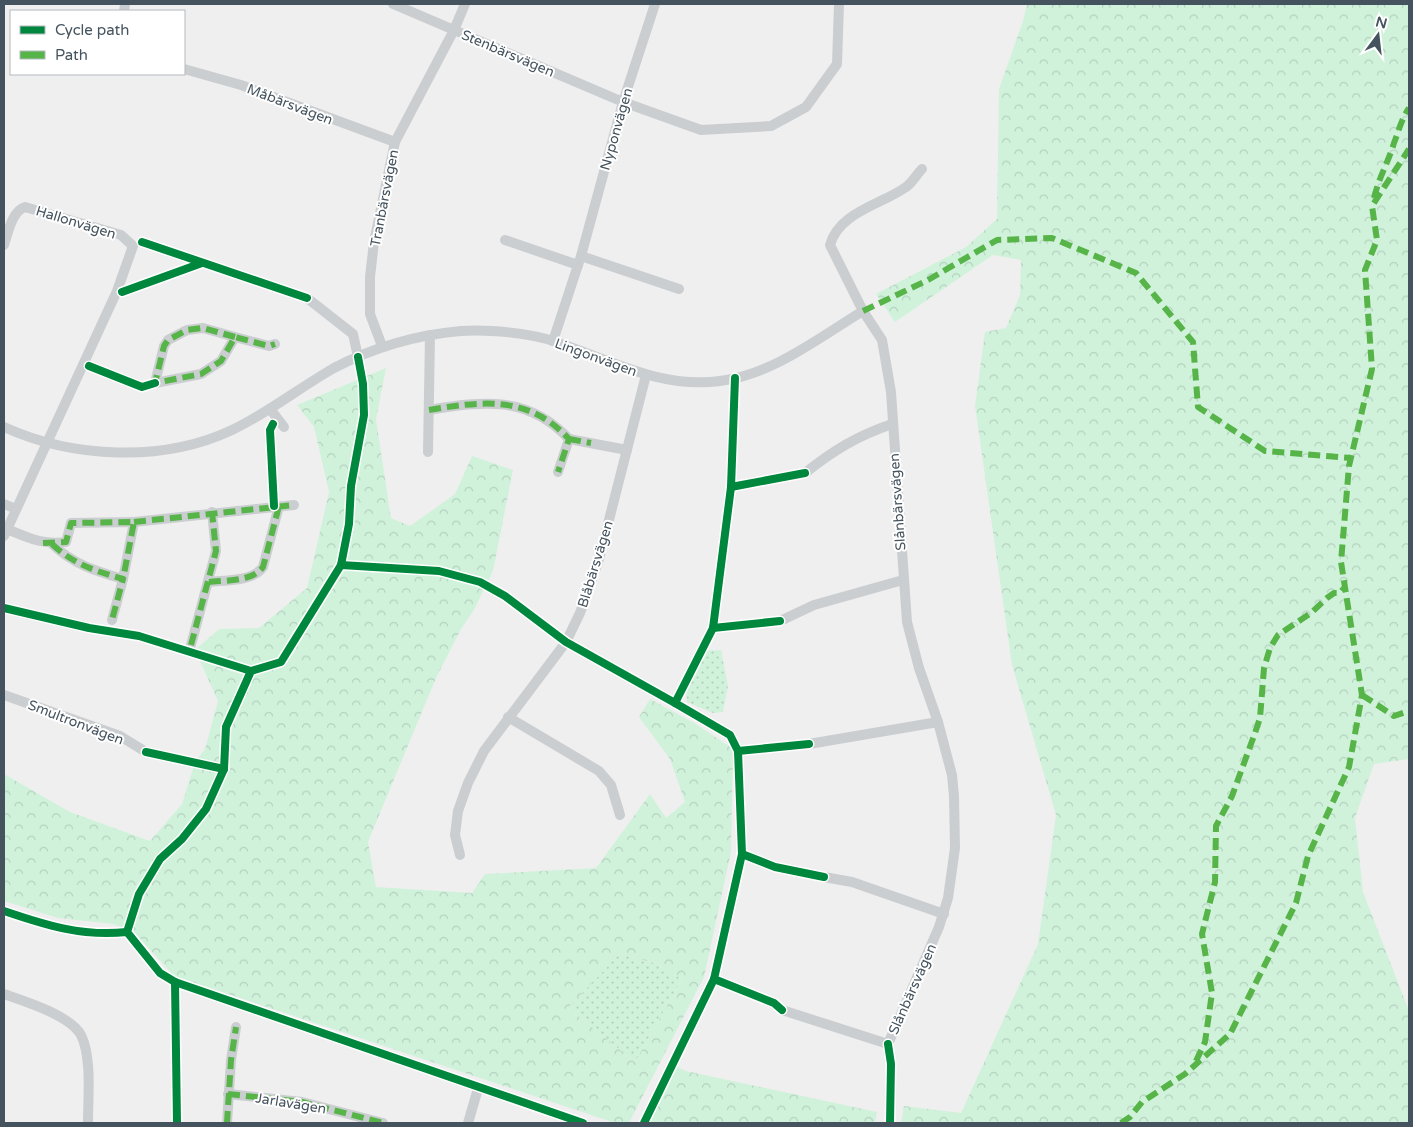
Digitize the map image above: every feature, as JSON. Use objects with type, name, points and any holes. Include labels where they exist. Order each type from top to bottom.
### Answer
[{"type":"street","name":"Stenbärsvägen","points":[[394,4],[623,102],[701,130],[771,126],[806,107],[837,64],[839,4]]},
{"type":"street","name":"Tranbärsvägen","points":[[382,346],[370,314],[370,277],[374,242],[395,142],[454,30],[465,4]]},
{"type":"street","name":"Nyponvägen","points":[[554,341],[580,260],[623,102],[656,4]]},
{"type":"street","name":"Måbärsvägen","points":[[185,70],[241,85],[395,142]]},
{"type":"street","name":"Slånbärsvägen","points":[[782,1010],[888,1044],[944,914],[955,848],[956,818],[952,774],[938,722],[919,668],[907,622],[891,392],[882,340],[863,311],[830,245],[834,232],[849,219],[908,186],[922,169]]},
{"type":"street","name":"Hallonvägen","points":[[4,245],[15,215],[20,209],[25,207],[121,235],[133,246],[120,283],[48,443]]},
{"type":"street","points":[[505,240],[678,289]]},
{"type":"street","points":[[307,298],[352,334],[358,357]]},
{"type":"street","name":"Lingonvägen","points":[[4,427],[48,443],[94,452],[147,451],[191,444],[230,431],[270,410],[333,369],[382,346],[430,335],[487,330],[554,341],[646,375],[686,382],[720,381],[735,378],[781,359],[863,311]]},
{"type":"street","points":[[234,337],[221,361],[201,374],[155,383],[164,346],[168,340],[187,330],[203,328],[269,346],[275,344]]},
{"type":"street","points":[[428,452],[430,335]]},
{"type":"street","name":"Blåbärsvägen","points":[[460,855],[455,835],[458,811],[468,783],[484,751],[566,642],[580,613],[595,573],[646,375]]},
{"type":"street","points":[[429,410],[468,403],[511,405],[540,415],[554,423],[569,439],[627,450]]},
{"type":"street","points":[[270,410],[284,427]]},
{"type":"street","points":[[805,473],[835,449],[866,433],[892,424]]},
{"type":"street","points":[[558,472],[569,439]]},
{"type":"street","points":[[48,443],[5,533],[47,543],[66,542],[70,523],[134,522],[212,512],[294,505]]},
{"type":"street","points":[[4,504],[16,509]]},
{"type":"street","points":[[209,582],[246,578],[260,572],[279,506]]},
{"type":"street","points":[[191,645],[216,551],[212,512]]},
{"type":"street","points":[[112,620],[123,579],[134,522]]},
{"type":"street","points":[[47,543],[89,570],[123,579]]},
{"type":"street","points":[[780,620],[814,605],[903,580]]},
{"type":"street","name":"Smultronvägen","points":[[4,695],[120,736],[146,752]]},
{"type":"street","points":[[508,717],[599,771],[611,785],[620,815]]},
{"type":"street","points":[[809,744],[938,722]]},
{"type":"street","points":[[824,877],[852,882],[944,914]]},
{"type":"street","points":[[4,994],[42,1007],[67,1022],[80,1034],[86,1052],[88,1123]]},
{"type":"street","points":[[227,1123],[228,1094],[236,1026]]},
{"type":"street","points":[[468,1123],[477,1092]]},
{"type":"street","name":"Jarlavägen","points":[[228,1094],[302,1102],[383,1123]]},
{"type":"green space","points":[[1027,4],[1409,4],[1409,759],[1374,764],[1355,818],[1363,892],[1409,1011],[1409,1123],[901,1123],[904,1106],[961,1113],[1038,944],[1056,815],[1012,665],[975,406],[985,332],[1006,328],[1020,295],[1021,260],[993,255],[895,322],[876,294],[966,247],[997,219],[999,89],[1023,21]]},
{"type":"green space","points":[[386,368],[376,419],[391,518],[410,526],[455,494],[472,456],[513,470],[493,571],[474,610],[461,629],[436,678],[368,842],[376,887],[472,893],[485,874],[596,868],[650,794],[666,818],[685,802],[670,759],[639,717],[650,699],[696,724],[733,749],[731,852],[704,977],[629,1123],[615,1123],[174,976],[134,932],[113,924],[58,918],[4,901],[4,774],[70,812],[150,841],[182,804],[195,762],[205,749],[218,701],[195,650],[219,629],[259,628],[307,588],[329,492],[314,427],[297,405]],"holes":[[[619,954],[655,963],[682,979],[635,1062],[568,1008]]]},
{"type":"green space","points":[[721,650],[728,686],[723,712],[713,713],[687,702],[686,689],[705,651]]},
{"type":"green space","points":[[619,954],[655,963],[682,979],[635,1062],[568,1008]]},
{"type":"green space","points":[[675,1066],[686,1071],[877,1112],[875,1123],[648,1123]]},
{"type":"marked path","points":[[1374,198],[1400,125],[1409,108]]},
{"type":"marked path","points":[[1121,1123],[1130,1117],[1142,1102],[1185,1074],[1230,1034],[1296,903],[1308,856],[1349,767],[1362,695],[1341,562],[1349,466],[1372,369],[1365,270],[1377,240],[1372,206],[1409,149]]},
{"type":"marked path","points":[[863,311],[928,280],[997,240],[1052,238],[1136,273],[1193,342],[1198,407],[1265,451],[1351,458]]},
{"type":"marked path","points":[[235,337],[203,328],[187,330],[168,340],[164,346],[155,383],[201,374],[221,361],[235,337],[269,346],[275,344]]},
{"type":"marked path","points":[[429,410],[486,404],[521,408],[537,415],[553,425],[569,439],[558,472]]},
{"type":"marked path","points":[[569,439],[591,443]]},
{"type":"marked path","points":[[134,522],[294,505]]},
{"type":"marked path","points":[[209,582],[246,578],[263,567],[279,506]]},
{"type":"marked path","points":[[191,645],[216,551],[212,512]]},
{"type":"marked path","points":[[43,543],[66,542],[71,523],[134,522],[123,579]]},
{"type":"marked path","points":[[52,544],[76,562],[123,579],[112,620]]},
{"type":"marked path","points":[[1196,1061],[1205,1042],[1212,993],[1202,934],[1215,882],[1216,826],[1232,796],[1260,718],[1264,668],[1270,648],[1278,635],[1311,613],[1334,593],[1340,593],[1344,588]]},
{"type":"marked path","points":[[1362,695],[1394,716],[1409,711]]},
{"type":"marked path","points":[[227,1123],[231,1060],[236,1027]]},
{"type":"marked path","points":[[228,1094],[302,1102],[383,1123]]},
{"type":"cycle path","points":[[142,242],[307,298]]},
{"type":"cycle path","points":[[122,292],[202,263]]},
{"type":"cycle path","points":[[358,357],[363,384],[364,415],[351,486],[349,524],[341,565],[281,662],[251,671],[226,727],[224,769],[206,809],[182,839],[160,859],[139,894],[127,932],[160,973],[175,982],[583,1123]]},
{"type":"cycle path","points":[[89,366],[142,387],[155,383]]},
{"type":"cycle path","points":[[735,378],[731,487],[713,628],[675,703],[730,735],[738,751],[742,854],[714,979],[774,1003],[782,1010]]},
{"type":"cycle path","points":[[273,424],[270,430],[274,506]]},
{"type":"cycle path","points":[[731,487],[805,473]]},
{"type":"cycle path","points":[[341,565],[439,571],[480,582],[505,596],[566,642],[675,703]]},
{"type":"cycle path","points":[[4,608],[89,628],[139,636],[251,671]]},
{"type":"cycle path","points":[[713,628],[780,621]]},
{"type":"cycle path","points":[[738,751],[809,744]]},
{"type":"cycle path","points":[[146,752],[224,769]]},
{"type":"cycle path","points":[[742,854],[775,867],[824,877]]},
{"type":"cycle path","points":[[4,911],[64,929],[95,933],[127,932]]},
{"type":"cycle path","points":[[644,1123],[714,979]]},
{"type":"cycle path","points":[[175,982],[177,1123]]},
{"type":"cycle path","points":[[888,1044],[891,1064],[890,1123]]}]
